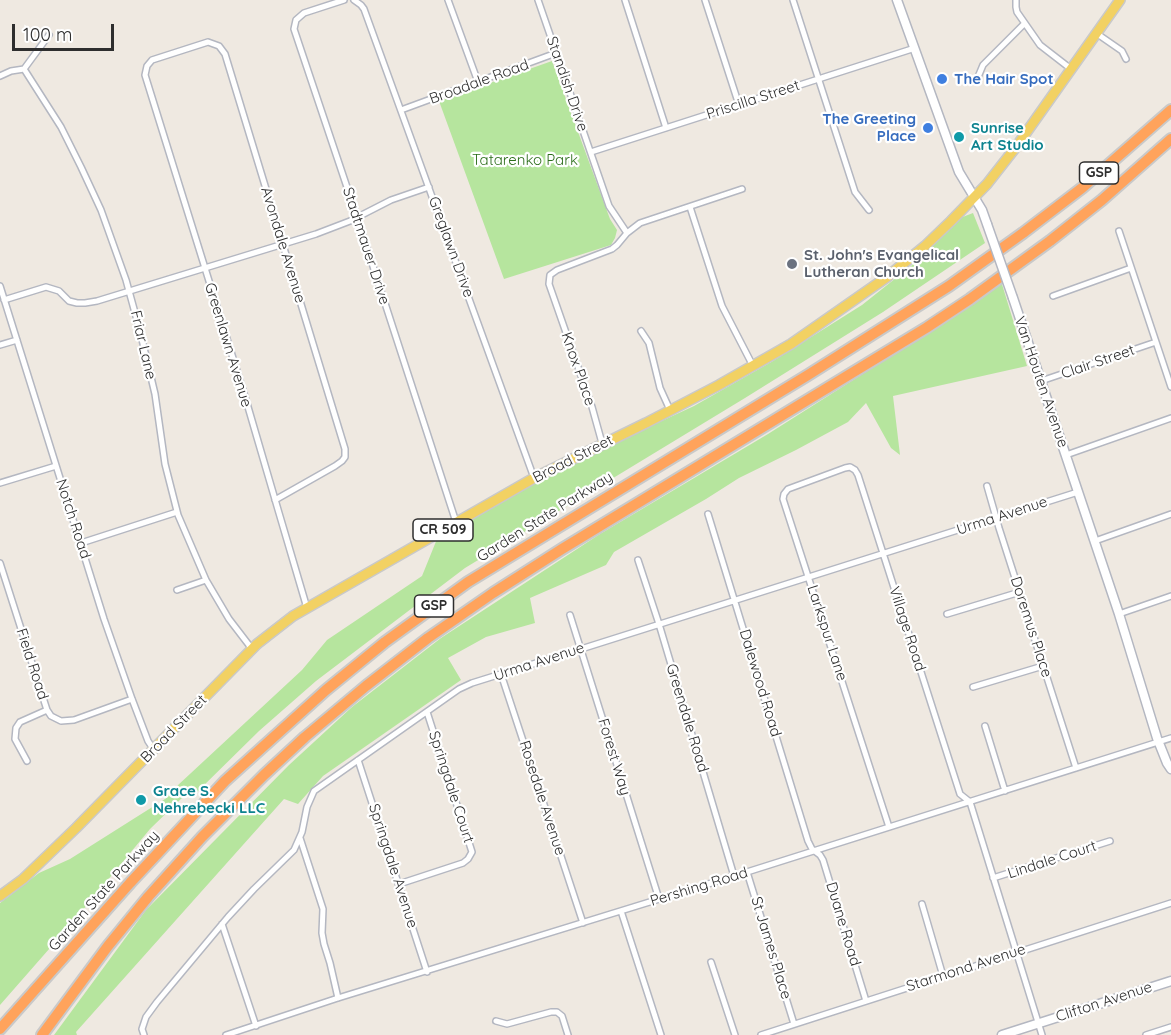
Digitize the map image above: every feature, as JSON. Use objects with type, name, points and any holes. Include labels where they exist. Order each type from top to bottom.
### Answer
[{"type":"highway","name":"Garden State Parkway","points":[[0,1029],[130,883],[225,782],[326,690],[385,642],[468,582],[808,375],[949,286],[1082,188],[1171,110]]},
{"type":"highway","name":"GSP","points":[[42,1035],[108,946],[202,837],[305,737],[366,686],[428,638],[493,593],[970,299],[1102,200],[1171,139]]},
{"type":"main road","name":"Van Houten Avenue","points":[[897,0],[959,172],[982,210],[987,224],[1095,541],[1159,742],[1171,769]]},
{"type":"main road","name":"Broad Street","points":[[0,896],[40,863],[252,649],[271,633],[307,608],[534,478],[646,423],[800,339],[887,277],[925,246],[975,198],[1016,147],[1120,0]]},
{"type":"main road","name":"Clifton Avenue","points":[[1002,1035],[1171,981]]},
{"type":"street","name":"Stadtmauer Drive","points":[[344,0],[300,16],[294,28],[456,522]]},
{"type":"street","name":"Greglawn Drive","points":[[354,0],[361,5],[366,16],[534,478]]},
{"type":"street","points":[[448,0],[477,82]]},
{"type":"street","name":"Standish Drive","points":[[538,0],[609,206],[627,233]]},
{"type":"street","points":[[625,0],[666,128]]},
{"type":"street","points":[[705,0],[739,105]]},
{"type":"street","points":[[793,0],[855,192],[869,210]]},
{"type":"street","points":[[1016,0],[1017,12],[1040,45],[1071,69]]},
{"type":"street","points":[[978,77],[983,64],[1024,24]]},
{"type":"street","points":[[1096,33],[1122,51],[1126,59]]},
{"type":"street","points":[[0,76],[24,69],[49,35]]},
{"type":"street","name":"Avondale Avenue","points":[[147,82],[145,70],[152,60],[208,42],[215,44],[225,54],[346,453],[342,461],[335,466],[275,500]]},
{"type":"street","name":"Priscilla Street","points":[[591,152],[915,48]]},
{"type":"street","name":"Broadale Road","points":[[401,110],[556,53]]},
{"type":"street","name":"Friar Lane","points":[[24,69],[62,127],[109,231],[140,331],[155,394],[165,464],[177,512],[206,580],[229,619],[252,649]]},
{"type":"street","name":"Greenlawn Avenue","points":[[147,82],[307,608]]},
{"type":"street","points":[[2,296],[46,287],[59,291],[69,301],[81,303],[97,301],[316,234],[391,200],[429,187]]},
{"type":"street","points":[[627,233],[640,223],[742,189]]},
{"type":"street","points":[[690,207],[722,306],[753,366]]},
{"type":"street","points":[[1119,231],[1171,386]]},
{"type":"street","name":"Knox Place","points":[[602,443],[592,406],[549,280],[552,272],[612,249],[627,233]]},
{"type":"street","points":[[1053,296],[1131,268]]},
{"type":"street","name":"Notch Road","points":[[0,286],[104,619],[148,741],[154,750]]},
{"type":"street","points":[[641,331],[649,343],[660,388],[670,410]]},
{"type":"street","points":[[0,345],[17,340]]},
{"type":"street","name":"Clair Street","points":[[1041,381],[1156,342]]},
{"type":"street","points":[[1066,455],[1171,418]]},
{"type":"street","points":[[0,483],[56,466]]},
{"type":"street","name":"Village Road","points":[[837,471],[850,467],[858,475],[960,794],[970,802],[1042,1035]]},
{"type":"street","name":"Larkspur Lane","points":[[837,471],[788,489],[783,496],[889,827]]},
{"type":"street","name":"Doremus Place","points":[[987,486],[1076,768]]},
{"type":"street","name":"Urma Avenue","points":[[144,1035],[142,1029],[146,1017],[222,924],[294,849],[314,791],[459,689],[1078,492]]},
{"type":"street","points":[[81,543],[177,512]]},
{"type":"street","name":"Dalewood Road","points":[[708,514],[808,841],[814,851]]},
{"type":"street","points":[[1095,541],[1171,514]]},
{"type":"street","name":"Greendale Road","points":[[638,560],[734,876]]},
{"type":"street","name":"Field Road","points":[[0,563],[3,583],[51,716],[55,720],[68,722],[132,699]]},
{"type":"street","points":[[177,590],[206,580]]},
{"type":"street","points":[[947,614],[1020,592]]},
{"type":"street","points":[[1119,614],[1171,596]]},
{"type":"street","name":"Forest Way","points":[[570,615],[658,899]]},
{"type":"street","points":[[973,687],[1044,666]]},
{"type":"street","name":"Rosedale Avenue","points":[[501,674],[583,922]]},
{"type":"street","points":[[27,761],[15,740],[16,728],[20,722],[47,710]]},
{"type":"street","name":"Springdale Court","points":[[399,884],[463,863],[472,852],[427,712]]},
{"type":"street","points":[[985,726],[1005,791]]},
{"type":"street","name":"Pershing Road","points":[[226,1035],[1171,738]]},
{"type":"street","name":"Springdale Avenue","points":[[358,760],[427,972]]},
{"type":"street","points":[[300,837],[323,909],[322,933],[338,999]]},
{"type":"street","name":"Lindale Court","points":[[993,878],[1110,841]]},
{"type":"street","name":"Duane Road","points":[[814,851],[823,860],[866,1000]]},
{"type":"street","name":"St James Place","points":[[747,872],[794,1024]]},
{"type":"street","name":"Starmond Avenue","points":[[761,1035],[1171,903]]},
{"type":"street","points":[[922,904],[943,976]]},
{"type":"street","points":[[621,911],[661,1035]]},
{"type":"street","points":[[222,924],[256,1026]]},
{"type":"street","points":[[711,962],[735,1035]]},
{"type":"street","points":[[496,1021],[507,1024],[557,1012],[562,1016],[568,1035]]},
{"type":"street","points":[[1146,1035],[1171,1027]]},
{"type":"green space","name":"Tatarenko Park","points":[[552,61],[610,219],[617,230],[611,245],[504,279],[439,101]]},
{"type":"green space","points":[[973,213],[985,243],[883,312],[465,568],[316,681],[259,731],[194,795],[184,796],[150,829],[0,1005],[0,903],[39,873],[70,859],[165,799],[302,670],[327,640],[422,576],[437,539],[582,458],[694,406],[773,361],[862,305],[911,266],[960,218]]},
{"type":"green space","points":[[1001,281],[1027,366],[893,396],[900,455],[891,448],[866,403],[848,422],[739,478],[614,552],[606,565],[530,598],[535,623],[486,637],[448,658],[461,680],[323,776],[298,804],[284,799],[76,1032],[77,1035],[54,1035],[146,910],[289,765],[352,707],[441,638],[600,534],[768,434],[921,337]]},
{"type":"place","name":"The Hair Spot","points":[[942,79]]},
{"type":"place","name":"The Greeting Place","points":[[928,128]]},
{"type":"place","name":"Sunrise Art Studio","points":[[959,137]]},
{"type":"place","name":"St. John's Evangelical Lutheran Church","points":[[792,264]]},
{"type":"place","name":"Grace S. Nehrebecki LLC","points":[[141,800]]}]
